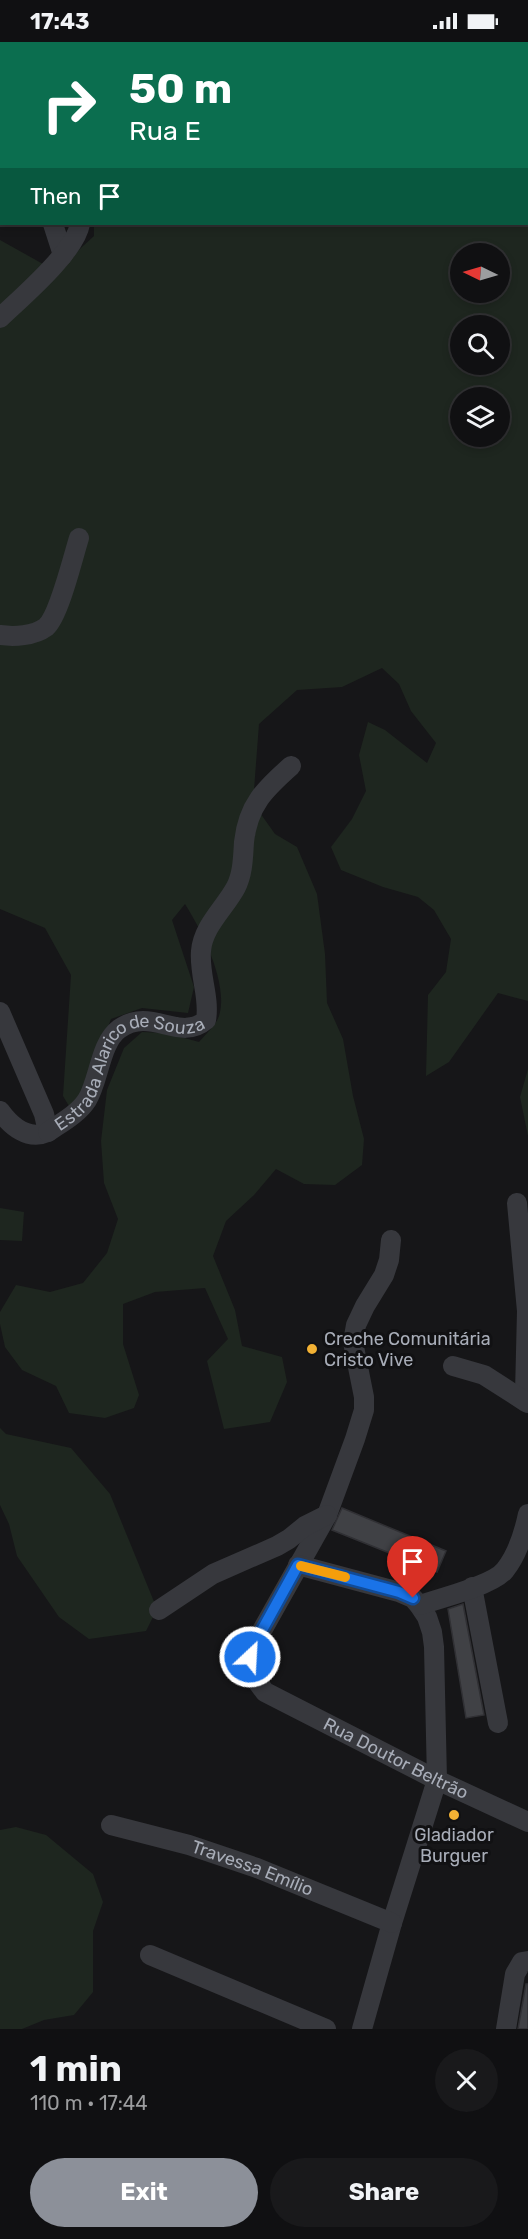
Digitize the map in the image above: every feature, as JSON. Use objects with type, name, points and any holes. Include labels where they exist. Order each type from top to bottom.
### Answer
[{"type":"street","points":[[53,225],[63,255]]},
{"type":"street","points":[[0,318],[63,255],[79,232],[80,225]]},
{"type":"street","points":[[0,635],[20,636],[46,627],[55,614],[79,538]]},
{"type":"street","name":"Estrada Alarico de Souza","points":[[0,1110],[17,1128],[27,1134],[41,1135],[48,1132],[76,1113],[87,1100],[108,1043],[116,1032],[126,1025],[139,1021],[156,1021],[176,1028],[190,1029],[206,1020],[207,998],[201,953],[206,931],[237,886],[242,870],[247,823],[253,808],[264,790],[291,766]]},
{"type":"street","name":"Estrada Alarico de Souza","points":[[0,1012],[44,1114],[48,1132]]},
{"type":"street","points":[[517,1203],[527,1311],[525,1393],[527,1403]]},
{"type":"street","points":[[362,2029],[392,1923],[437,1780],[434,1647],[430,1625],[413,1598],[399,1592],[298,1565],[327,1515],[364,1410],[364,1397],[353,1342],[356,1325],[374,1289],[384,1275],[389,1260],[391,1240]]},
{"type":"street","points":[[453,1366],[484,1375],[527,1403]]},
{"type":"street","points":[[419,1605],[488,1582],[504,1572],[516,1551],[528,1514]]},
{"type":"street","points":[[159,1610],[213,1574],[277,1546],[305,1526],[327,1515]]},
{"type":"street","name":"Rua Doutor Beltrão","points":[[298,1565],[251,1650],[249,1665],[252,1675],[265,1692],[437,1780],[528,1822]]},
{"type":"street","points":[[472,1587],[498,1723]]},
{"type":"street","name":"Travessa Emílio","points":[[111,1826],[189,1845],[257,1868],[392,1923]]},
{"type":"street","points":[[150,1955],[326,2029]]},
{"type":"street","points":[[506,2029],[516,1974],[522,1962],[528,1961]]},
{"type":"shaded area","points":[[94,225],[528,225],[528,1001],[498,993],[449,1062],[426,1076],[428,995],[446,972],[451,939],[434,910],[418,897],[383,887],[341,870],[331,847],[352,819],[366,791],[359,755],[368,722],[385,730],[427,763],[436,743],[411,711],[399,684],[382,668],[342,687],[297,690],[259,724],[253,803],[275,834],[297,847],[317,894],[325,954],[327,1003],[343,1039],[353,1096],[364,1139],[362,1165],[335,1185],[304,1184],[276,1169],[254,1195],[226,1221],[213,1256],[235,1310],[242,1346],[282,1357],[287,1382],[270,1422],[224,1429],[207,1361],[228,1339],[205,1288],[155,1292],[123,1304],[123,1344],[139,1395],[134,1408],[105,1418],[69,1413],[56,1386],[22,1370],[5,1347],[0,1312],[16,1285],[50,1292],[83,1283],[107,1253],[118,1219],[104,1183],[101,1141],[107,1090],[124,1048],[142,1032],[166,1033],[199,1042],[218,1019],[221,1003],[212,958],[185,904],[172,920],[194,987],[188,1013],[142,1008],[111,1019],[82,1095],[69,1106],[63,1096],[71,975],[45,928],[0,909],[0,322],[94,236]]},
{"type":"shaded area","points":[[0,240],[43,264],[0,313]]},
{"type":"shaded area","points":[[528,1069],[528,1136],[520,1097]]},
{"type":"shaded area","points":[[0,1208],[24,1212],[22,1241],[0,1240]]},
{"type":"shaded area","points":[[0,1428],[6,1434],[71,1448],[110,1494],[157,1609],[146,1631],[89,1639],[59,1617],[17,1556],[9,1524],[0,1505]]},
{"type":"shaded area","points":[[16,1827],[46,1835],[93,1874],[103,1902],[93,1931],[93,1992],[74,2015],[44,2020],[22,2029],[0,2029],[0,1830]]},
{"type":"building","points":[[342,1508],[446,1551],[437,1572],[332,1530]]},
{"type":"building","points":[[463,1604],[484,1715],[466,1718],[448,1609]]},
{"type":"building","points":[[526,1984],[528,1984],[528,2029],[518,2029]]},
{"type":"slow traffic","points":[[301,1566],[345,1577]]},
{"type":"place","name":"Creche Comunitária Cristo Vive","points":[[312,1349]]},
{"type":"place","name":"Gladiador Burguer","points":[[454,1815]]},
{"type":"route","points":[[250,1657],[251,1650],[298,1565],[406,1594],[413,1598]]}]
